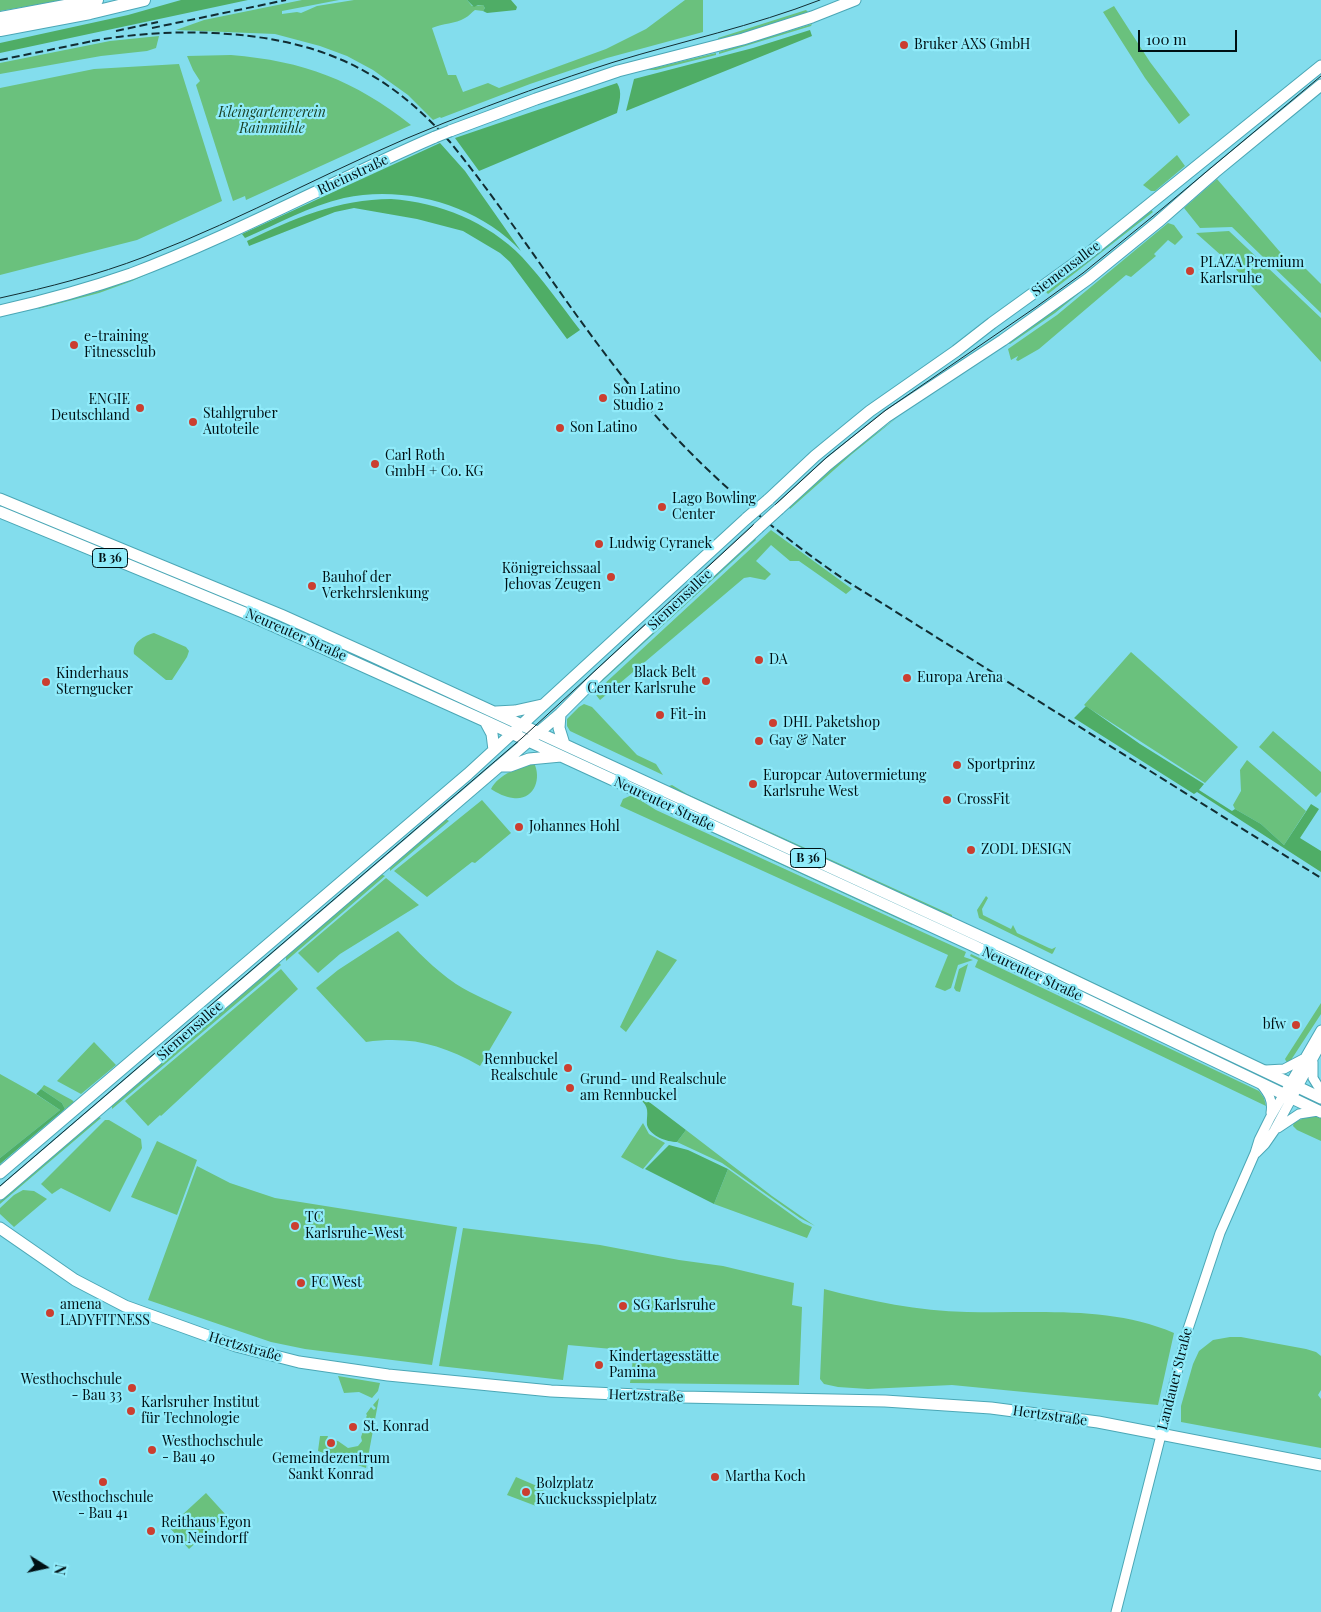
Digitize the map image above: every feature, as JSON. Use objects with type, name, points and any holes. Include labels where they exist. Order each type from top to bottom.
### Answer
[{"type":"highway","points":[[1,28],[97,0]]},
{"type":"highway","points":[[1,28],[90,13],[144,0]]},
{"type":"main road","name":"Rheinstraße","points":[[0,311],[57,298],[132,273],[176,255],[435,137],[536,99],[618,71],[710,48],[812,17],[855,0]]},
{"type":"main road","name":"Siemensallee","points":[[0,1173],[513,734],[815,456],[863,416],[1062,274],[1321,66]]},
{"type":"main road","name":"Siemensallee","points":[[0,1194],[560,714],[598,676],[827,465],[886,417],[991,348],[1088,279],[1169,213],[1214,172],[1321,85]]},
{"type":"main road","points":[[1154,200],[1169,213]]},
{"type":"main road","points":[[976,336],[991,348]]},
{"type":"main road","name":"Neureuter Straße","points":[[0,499],[296,629],[495,712],[1321,1098]]},
{"type":"main road","name":"Neureuter Straße","points":[[0,512],[245,612],[296,629],[513,734],[972,945],[1320,1111]]},
{"type":"main road","points":[[495,712],[514,711],[544,705]]},
{"type":"main road","points":[[560,714],[558,728],[564,744]]},
{"type":"main road","points":[[484,720],[492,734],[494,750]]},
{"type":"main road","points":[[499,766],[510,766],[529,759],[563,756]]},
{"type":"main road","points":[[369,858],[381,868]]},
{"type":"main road","name":"Hertzstraße","points":[[0,1228],[75,1280],[125,1306],[236,1346],[299,1362],[388,1375],[551,1391],[633,1396],[938,1403],[1045,1414],[1321,1465]]},
{"type":"street","points":[[1288,1096],[1308,1060],[1321,1030]]},
{"type":"street","points":[[1262,1069],[1284,1069],[1308,1060],[1321,1044]]},
{"type":"street","points":[[1308,1060],[1313,1078],[1321,1091]]},
{"type":"street","points":[[1260,1082],[1269,1094],[1272,1102],[1270,1118]]},
{"type":"street","name":"Landauer Straße","points":[[1116,1612],[1180,1355],[1200,1288],[1259,1140],[1270,1118],[1288,1096]]},
{"type":"street","name":"Landauer Straße","points":[[1255,1153],[1265,1144],[1274,1131],[1288,1096]]},
{"type":"street","points":[[1274,1131],[1292,1117],[1320,1111]]},
{"type":"green space","points":[[0,0],[64,0],[0,11]]},
{"type":"green space","points":[[181,0],[248,0],[0,53],[0,43],[128,15]]},
{"type":"green space","points":[[302,0],[339,0],[282,11],[282,14],[301,13],[317,6],[354,0],[467,0],[472,6],[483,5],[485,8],[483,11],[475,10],[461,20],[432,28],[448,75],[456,75],[463,92],[488,83],[499,88],[606,49],[646,29],[685,0],[703,0],[703,32],[607,58],[433,120],[408,95],[373,70],[347,56],[320,46],[275,34],[176,30],[204,20]]},
{"type":"green space","points":[[467,0],[511,0],[517,7],[516,10],[487,13],[483,11],[485,8],[483,5],[474,7]]},
{"type":"green space","points":[[1114,6],[1150,62],[1190,115],[1179,124],[1145,78],[1103,12]]},
{"type":"green space","points":[[806,10],[808,12],[718,41],[718,38]]},
{"type":"green space","points":[[812,24],[811,26],[719,54],[719,52]]},
{"type":"green space","points":[[810,30],[812,36],[626,111],[634,79],[753,48]]},
{"type":"green space","points":[[159,36],[156,48],[147,51],[101,56],[0,74],[0,63],[110,41]]},
{"type":"green space","points":[[716,53],[716,55],[656,70],[646,70]]},
{"type":"green space","name":"Kleingartenverein Rainmühle","points":[[231,55],[282,62],[327,75],[369,96],[411,125],[246,200],[245,196],[233,201],[196,85],[200,81],[187,56]]},
{"type":"green space","points":[[179,64],[222,201],[137,240],[0,275],[0,88],[94,69]]},
{"type":"green space","points":[[617,83],[620,94],[617,113],[479,171],[455,138]]},
{"type":"green space","points":[[440,143],[465,171],[521,251],[504,235],[484,221],[462,211],[440,202],[392,194],[368,195],[331,201],[306,210],[245,238],[242,234]]},
{"type":"green space","points":[[1177,155],[1185,166],[1155,191],[1151,191],[1143,185]]},
{"type":"green space","points":[[1217,179],[1287,260],[1305,268],[1321,284],[1321,313],[1232,227],[1200,228],[1184,208]]},
{"type":"green space","points":[[391,199],[427,204],[445,209],[478,224],[494,234],[522,257],[580,330],[567,339],[510,262],[500,253],[463,231],[417,219],[354,208],[335,212],[249,246],[247,241],[281,225],[334,206],[353,202]]},
{"type":"green space","points":[[1150,209],[1153,212],[1048,294],[1046,292]]},
{"type":"green space","points":[[1168,223],[1174,225],[1183,237],[1175,245],[1168,240],[1154,254],[1156,256],[1131,277],[1126,275],[1039,349],[1018,361],[1016,360],[1018,356],[1011,360],[1008,349],[1057,315]]},
{"type":"green space","points":[[1229,231],[1321,318],[1321,362],[1232,265],[1196,233]]},
{"type":"green space","points":[[1154,232],[1055,313],[1010,344],[1007,342]]},
{"type":"green space","points":[[238,234],[132,281],[99,293],[38,309],[129,280]]},
{"type":"green space","points":[[899,416],[852,454],[790,509],[789,507],[846,456]]},
{"type":"green space","points":[[771,530],[852,589],[846,594],[799,561],[790,561],[771,545],[756,561],[771,574],[765,580],[750,577],[744,578],[600,700],[596,695],[601,687]]},
{"type":"green space","points":[[755,539],[756,540],[596,685]]},
{"type":"green space","points":[[304,630],[505,722],[505,723],[304,634]]},
{"type":"green space","points":[[154,633],[186,647],[189,651],[172,680],[166,680],[134,654],[137,643]]},
{"type":"green space","points":[[1131,652],[1238,747],[1205,783],[1084,705]]},
{"type":"green space","points":[[584,704],[592,707],[637,755],[656,764],[663,775],[570,731],[567,726],[567,719]]},
{"type":"green space","points":[[1086,706],[1140,744],[1204,784],[1199,790],[1232,811],[1235,809],[1261,824],[1284,845],[1311,804],[1319,809],[1300,838],[1321,851],[1321,872],[1197,792],[1194,794],[1074,718]]},
{"type":"green space","points":[[1273,731],[1321,772],[1321,792],[1316,797],[1259,747]]},
{"type":"green space","points":[[1247,760],[1306,811],[1284,845],[1261,824],[1235,809],[1233,805],[1241,791],[1240,770]]},
{"type":"green space","points":[[534,763],[537,776],[536,782],[534,788],[526,796],[520,798],[510,797],[501,795],[491,789],[504,775]]},
{"type":"green space","points":[[672,785],[687,794],[952,915],[952,918],[666,787]]},
{"type":"green space","points":[[632,795],[656,810],[966,952],[964,957],[973,960],[958,965],[951,988],[945,991],[935,987],[948,955],[620,806],[623,799]]},
{"type":"green space","points":[[482,800],[511,833],[475,863],[472,862],[427,897],[394,871]]},
{"type":"green space","points":[[662,807],[913,923],[912,925],[661,809]]},
{"type":"green space","points":[[446,819],[449,821],[390,871],[390,868]]},
{"type":"green space","points":[[381,874],[385,876],[286,961],[286,957]]},
{"type":"green space","points":[[386,878],[419,905],[340,954],[318,973],[298,953]]},
{"type":"green space","points":[[986,896],[988,898],[982,909],[983,915],[1011,929],[1013,925],[1017,933],[1049,948],[1056,947],[1053,953],[979,918],[977,910]]},
{"type":"green space","points":[[398,931],[433,966],[456,984],[512,1012],[480,1066],[452,1052],[411,1041],[382,1040],[366,1042],[316,988],[338,970]]},
{"type":"green space","points":[[978,940],[1277,1081],[1276,1083],[976,944]]},
{"type":"green space","points":[[657,950],[677,960],[626,1032],[620,1027]]},
{"type":"green space","points":[[971,954],[1259,1091],[1264,1098],[1266,1106],[975,967],[978,960],[970,956]]},
{"type":"green space","points":[[1030,956],[1048,961],[1248,1057],[1247,1058]]},
{"type":"green space","points":[[279,963],[281,965],[263,981],[112,1109],[112,1106]]},
{"type":"green space","points":[[968,964],[960,992],[956,991],[954,988],[959,969]]},
{"type":"green space","points":[[281,969],[298,989],[148,1126],[125,1101]]},
{"type":"green space","points":[[1321,1003],[1321,1014],[1291,1060],[1287,1063],[1285,1059]]},
{"type":"green space","points":[[94,1042],[116,1065],[81,1094],[57,1081]]},
{"type":"green space","points":[[0,1074],[60,1110],[0,1158]]},
{"type":"green space","points":[[44,1085],[74,1102],[65,1109],[62,1103],[41,1089]]},
{"type":"green space","points":[[41,1089],[62,1103],[65,1109],[0,1164],[0,1158],[60,1110],[36,1094]]},
{"type":"green space","points":[[636,1092],[686,1130],[677,1142],[659,1138],[649,1129],[646,1107],[642,1101],[633,1096]]},
{"type":"green space","points":[[1301,1116],[1321,1116],[1321,1141],[1297,1130],[1293,1126],[1294,1122],[1302,1119]]},
{"type":"green space","points":[[99,1117],[101,1118],[0,1204],[0,1201]]},
{"type":"green space","points":[[105,1120],[109,1120],[141,1139],[142,1148],[110,1212],[61,1188],[52,1194],[41,1184]]},
{"type":"green space","points":[[643,1123],[649,1134],[665,1143],[643,1169],[621,1157]]},
{"type":"green space","points":[[686,1130],[772,1196],[815,1226],[800,1218],[722,1163],[677,1142]]},
{"type":"green space","points":[[157,1141],[197,1160],[177,1215],[131,1197]]},
{"type":"green space","points":[[669,1145],[688,1150],[728,1169],[714,1204],[645,1169]]},
{"type":"green space","name":"FC West","points":[[197,1166],[230,1183],[275,1198],[457,1227],[432,1365],[305,1349],[271,1342],[148,1300]]},
{"type":"green space","points":[[728,1169],[803,1223],[812,1227],[807,1238],[714,1204]]},
{"type":"green space","points":[[23,1190],[34,1191],[47,1199],[14,1227],[0,1214],[0,1208],[14,1195]]},
{"type":"green space","name":"SG Karlsruhe","points":[[463,1228],[600,1245],[723,1266],[794,1283],[792,1305],[802,1307],[799,1385],[630,1383],[634,1351],[568,1345],[563,1380],[439,1366]]},
{"type":"green space","points":[[824,1289],[877,1301],[931,1310],[1072,1313],[1124,1318],[1149,1324],[1174,1333],[1158,1405],[952,1385],[868,1389],[824,1384],[820,1379]]},
{"type":"green space","points":[[1241,1337],[1306,1349],[1316,1352],[1321,1356],[1321,1390],[1318,1395],[1321,1399],[1321,1448],[1181,1422],[1181,1406],[1193,1364],[1199,1351],[1213,1340]]},
{"type":"green space","points":[[338,1376],[380,1383],[378,1391],[372,1398],[359,1392],[344,1393]]},
{"type":"green space","points":[[379,1398],[366,1468],[318,1451],[320,1436],[328,1436],[327,1439],[338,1441],[348,1448],[358,1446],[362,1441],[361,1437],[366,1414],[371,1407],[374,1410],[376,1408],[373,1405]]},
{"type":"green space","name":"Bolzplatz Kuckucksspielplatz","points":[[516,1477],[544,1489],[536,1506],[507,1495]]},
{"type":"green space","points":[[206,1493],[226,1515],[189,1549],[169,1527]]},
{"type":"tram line","points":[[0,298],[73,280],[144,257],[220,225],[368,155],[529,91],[614,62],[744,26],[820,0]]},
{"type":"tram line","points":[[0,1186],[522,738],[827,457],[886,410],[1083,273],[1321,76]]},
{"type":"railway","points":[[152,28],[286,0]]},
{"type":"railway","points":[[116,31],[158,22]]},
{"type":"railway","points":[[92,41],[137,35],[183,32],[249,36],[283,41],[314,50],[344,61],[372,75],[425,116],[450,142],[496,201],[582,323],[627,382],[676,438],[757,513],[845,580],[1321,878]]},
{"type":"railway","points":[[0,60],[98,40]]},
{"type":"place","name":"Bruker AXS GmbH","points":[[904,45]]},
{"type":"place","name":"PLAZA Premium Karlsruhe","points":[[1190,271]]},
{"type":"place","name":"e-training Fitnessclub","points":[[74,345]]},
{"type":"place","name":"Son Latino Studio 2","points":[[603,398]]},
{"type":"place","name":"ENGIE Deutschland","points":[[140,408]]},
{"type":"place","name":"Stahlgruber Autoteile","points":[[193,422]]},
{"type":"place","name":"Son Latino","points":[[560,428]]},
{"type":"place","name":"Carl Roth GmbH + Co. KG","points":[[375,464]]},
{"type":"place","name":"Lago Bowling Center","points":[[662,507]]},
{"type":"place","name":"Ludwig Cyranek","points":[[599,544]]},
{"type":"place","name":"Königreichssaal Jehovas Zeugen","points":[[611,577]]},
{"type":"place","name":"Bauhof der Verkehrslenkung","points":[[312,586]]},
{"type":"place","name":"DA","points":[[759,660]]},
{"type":"place","name":"Europa Arena","points":[[907,678]]},
{"type":"place","name":"Black Belt Center Karlsruhe","points":[[706,681]]},
{"type":"place","name":"Kinderhaus Sterngucker","points":[[46,682]]},
{"type":"place","name":"Fit-in","points":[[660,715]]},
{"type":"place","name":"DHL Paketshop","points":[[773,723]]},
{"type":"place","name":"Gay & Nater","points":[[759,741]]},
{"type":"place","name":"Sportprinz","points":[[957,765]]},
{"type":"place","name":"Europcar Autovermietung Karlsruhe West","points":[[753,784]]},
{"type":"place","name":"CrossFit","points":[[947,800]]},
{"type":"place","name":"Johannes Hohl","points":[[519,827]]},
{"type":"place","name":"ZODL DESIGN","points":[[971,850]]},
{"type":"place","name":"bfw","points":[[1296,1025]]},
{"type":"place","name":"Rennbuckel Realschule","points":[[568,1068]]},
{"type":"place","name":"Grund- und Realschule am Rennbuckel","points":[[570,1088]]},
{"type":"place","name":"TC Karlsruhe-West","points":[[295,1226]]},
{"type":"place","name":"FC West","points":[[301,1283]]},
{"type":"place","name":"SG Karlsruhe","points":[[623,1306]]},
{"type":"place","name":"amena LADYFITNESS","points":[[50,1313]]},
{"type":"place","name":"Kindertagesstätte Pamina","points":[[599,1365]]},
{"type":"place","name":"Westhochschule - Bau 33","points":[[132,1388]]},
{"type":"place","name":"Karlsruher Institut für Technologie","points":[[131,1411]]},
{"type":"place","name":"St. Konrad","points":[[353,1427]]},
{"type":"place","name":"Gemeindezentrum Sankt Konrad","points":[[331,1443]]},
{"type":"place","name":"Westhochschule - Bau 40","points":[[152,1450]]},
{"type":"place","name":"Martha Koch","points":[[715,1477]]},
{"type":"place","name":"Westhochschule - Bau 41","points":[[103,1482]]},
{"type":"place","name":"Bolzplatz Kuckucksspielplatz","points":[[526,1492]]},
{"type":"place","name":"Reithaus Egon von Neindorff","points":[[151,1531]]}]
